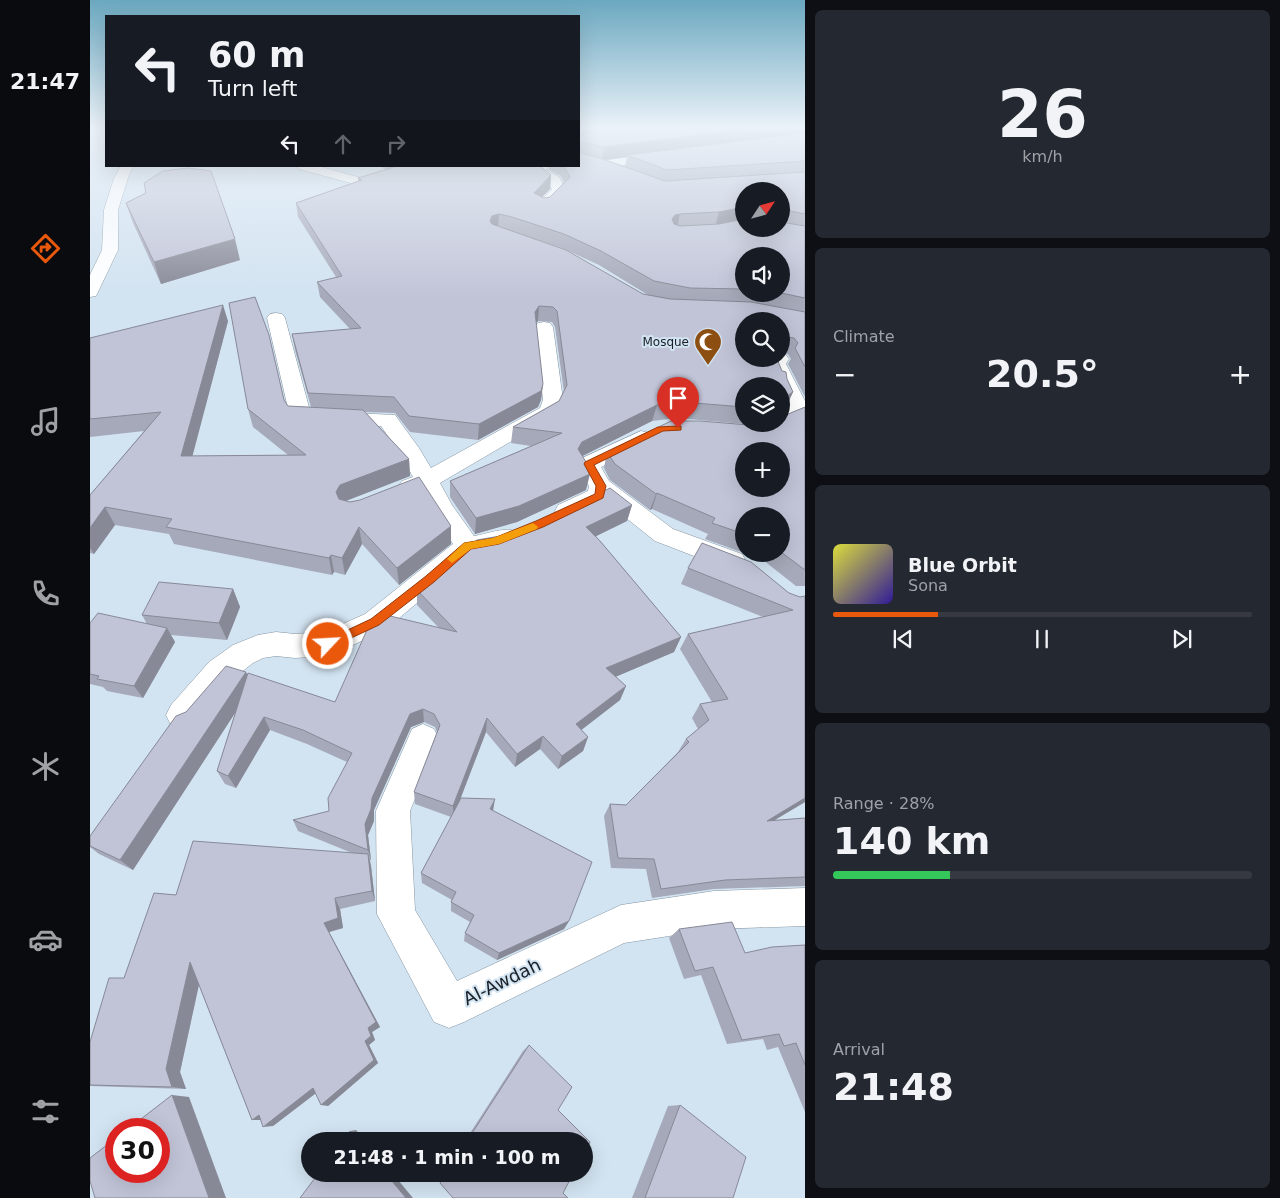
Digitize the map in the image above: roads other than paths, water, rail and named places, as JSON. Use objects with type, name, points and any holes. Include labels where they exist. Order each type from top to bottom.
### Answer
[{"type":"street","points":[[90,292],[110,250],[111,210],[119,185]]},
{"type":"street","points":[[542,206],[559,190],[556,185]]},
{"type":"street","points":[[276,318],[302,417],[387,420],[427,480],[443,510],[468,546]]},
{"type":"street","points":[[394,493],[427,480],[549,411],[553,400],[544,327]]},
{"type":"street","points":[[790,391],[800,411],[790,416]]},
{"type":"street","points":[[661,428],[588,464],[601,486],[664,535],[753,569]]},
{"type":"street","points":[[182,715],[220,671],[243,654],[258,647],[276,644],[295,646],[328,644],[375,622],[430,579],[468,546],[495,542],[540,524],[599,496],[601,486]]},
{"type":"street","name":"Al-Awdah","points":[[423,739],[393,811],[396,914],[449,1008],[621,924],[714,910],[805,907]]},
{"type":"place","name":"Mosque","points":[[708,366]]}]
